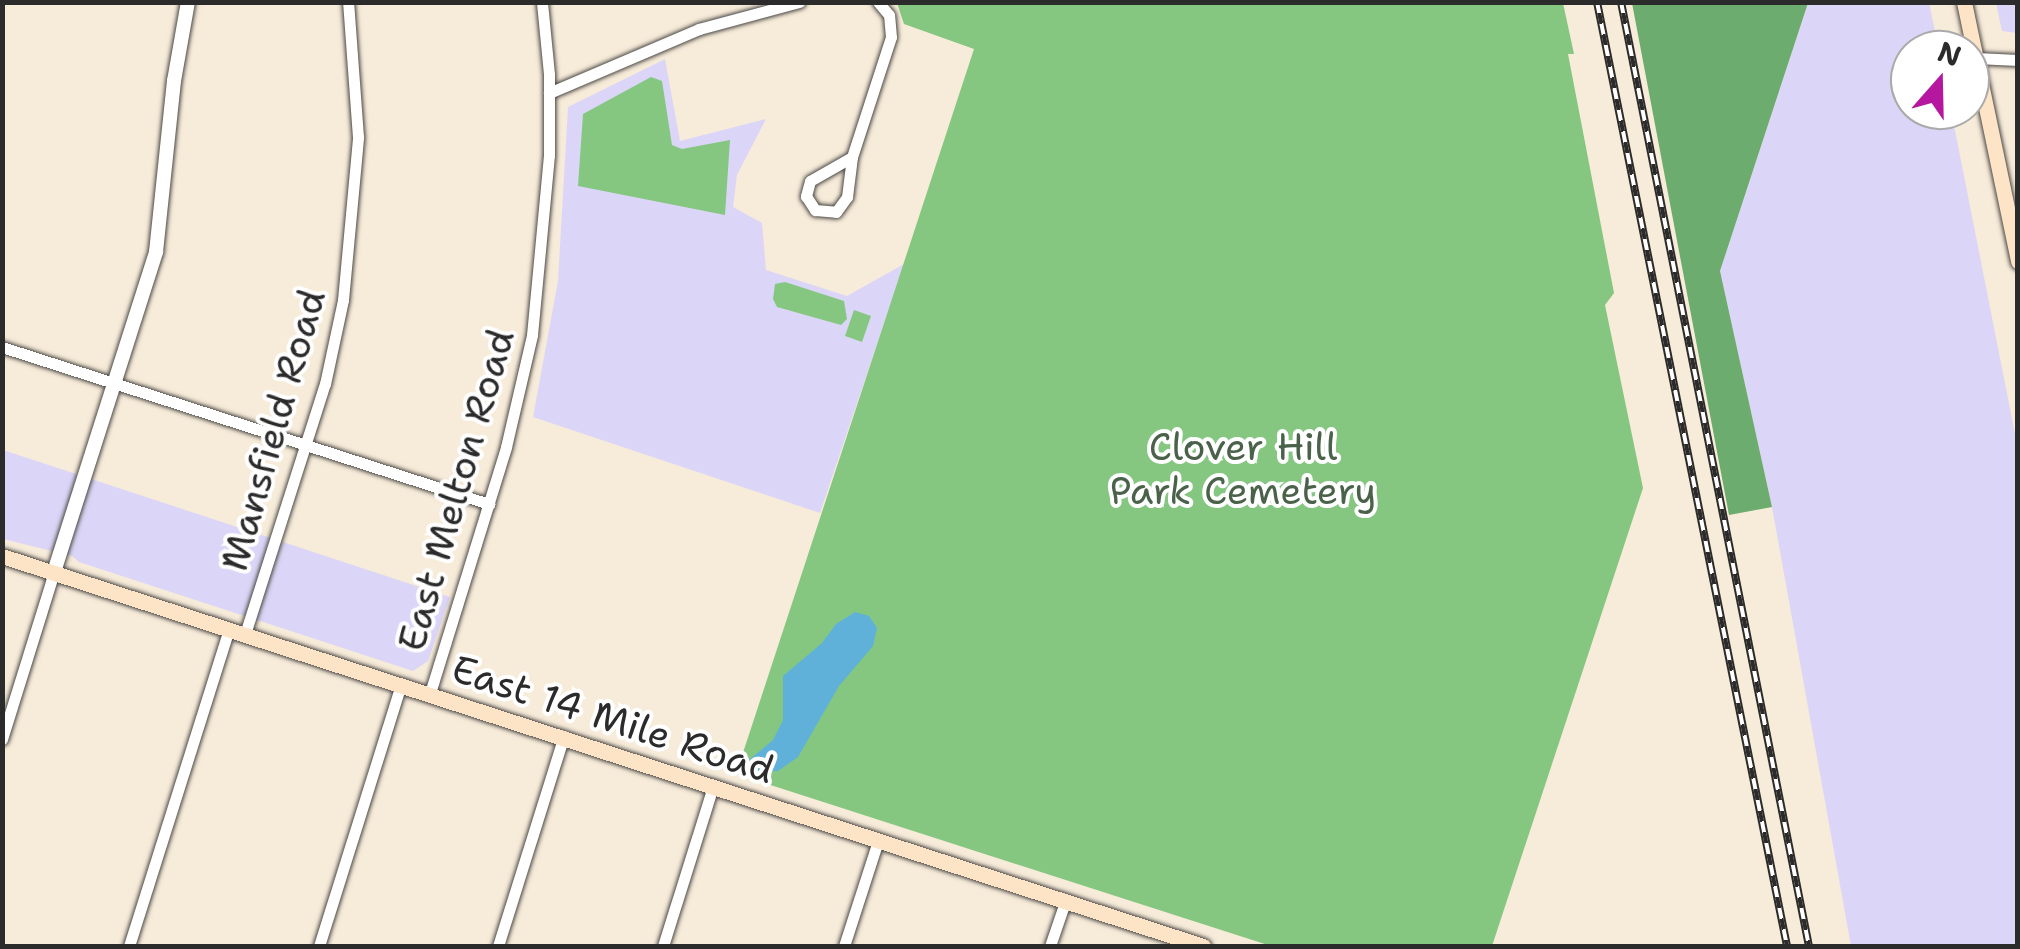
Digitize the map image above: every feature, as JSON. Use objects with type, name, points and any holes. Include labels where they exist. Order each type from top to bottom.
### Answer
[{"type":"main road","points":[[1964,2],[1970,30]]},
{"type":"main road","points":[[1990,126],[2018,261]]},
{"type":"main road","name":"East 14 Mile Road","points":[[2,556],[1204,946]]},
{"type":"street","points":[[2,738],[156,252],[175,69],[188,2]]},
{"type":"street","name":"Mansfield Road","points":[[129,946],[326,384],[350,258],[358,101],[348,2]]},
{"type":"street","name":"East Melton Road","points":[[430,693],[518,406],[537,303],[547,209],[550,93],[542,2]]},
{"type":"street","points":[[550,93],[699,29],[799,2]]},
{"type":"street","points":[[852,157],[810,181],[806,196],[815,210],[836,212],[844,204],[852,157],[891,37],[889,15],[878,2]]},
{"type":"street","points":[[1990,59],[2018,60]]},
{"type":"street","points":[[2,347],[489,504]]},
{"type":"street","points":[[319,946],[400,684]]},
{"type":"street","points":[[498,946],[564,736]]},
{"type":"street","points":[[664,946],[713,786]]},
{"type":"street","points":[[844,946],[878,841]]},
{"type":"street","points":[[1050,946],[1065,902]]},
{"type":"shaded area","points":[[1808,3],[1929,3],[1935,30],[1890,30],[1890,130],[1955,130],[2017,444],[2017,946],[1851,946],[1772,507],[1720,271]]},
{"type":"shaded area","points":[[1996,3],[2017,3],[2017,33],[2002,31]]},
{"type":"shaded area","points":[[665,59],[680,141],[766,119],[737,175],[733,207],[762,223],[766,270],[847,296],[904,264],[820,513],[533,417],[558,281],[568,107]]},
{"type":"shaded area","points":[[3,450],[450,597],[428,661],[413,671],[79,562],[72,556],[3,539]]},
{"type":"green space","name":"Clover Hill Park Cemetery","points":[[897,3],[1563,3],[1574,54],[1568,54],[1614,293],[1605,305],[1643,488],[1492,946],[1271,946],[736,774],[974,49],[904,24]]},
{"type":"green space","points":[[1632,3],[1808,3],[1720,271],[1772,507],[1729,515]]},
{"type":"green space","points":[[651,77],[662,81],[672,145],[682,149],[730,140],[725,215],[578,186],[583,114]]},
{"type":"green space","points":[[785,282],[844,301],[847,319],[841,325],[777,307],[773,299],[775,284]]},
{"type":"green space","points":[[854,310],[871,316],[862,342],[845,336]]},
{"type":"water","points":[[855,612],[869,616],[877,628],[873,646],[839,686],[798,757],[778,771],[757,772],[748,766],[749,760],[773,740],[783,720],[783,676],[822,643],[836,624]]},
{"type":"railway","points":[[1597,2],[1787,946]]},
{"type":"railway","points":[[1621,2],[1809,946]]}]
